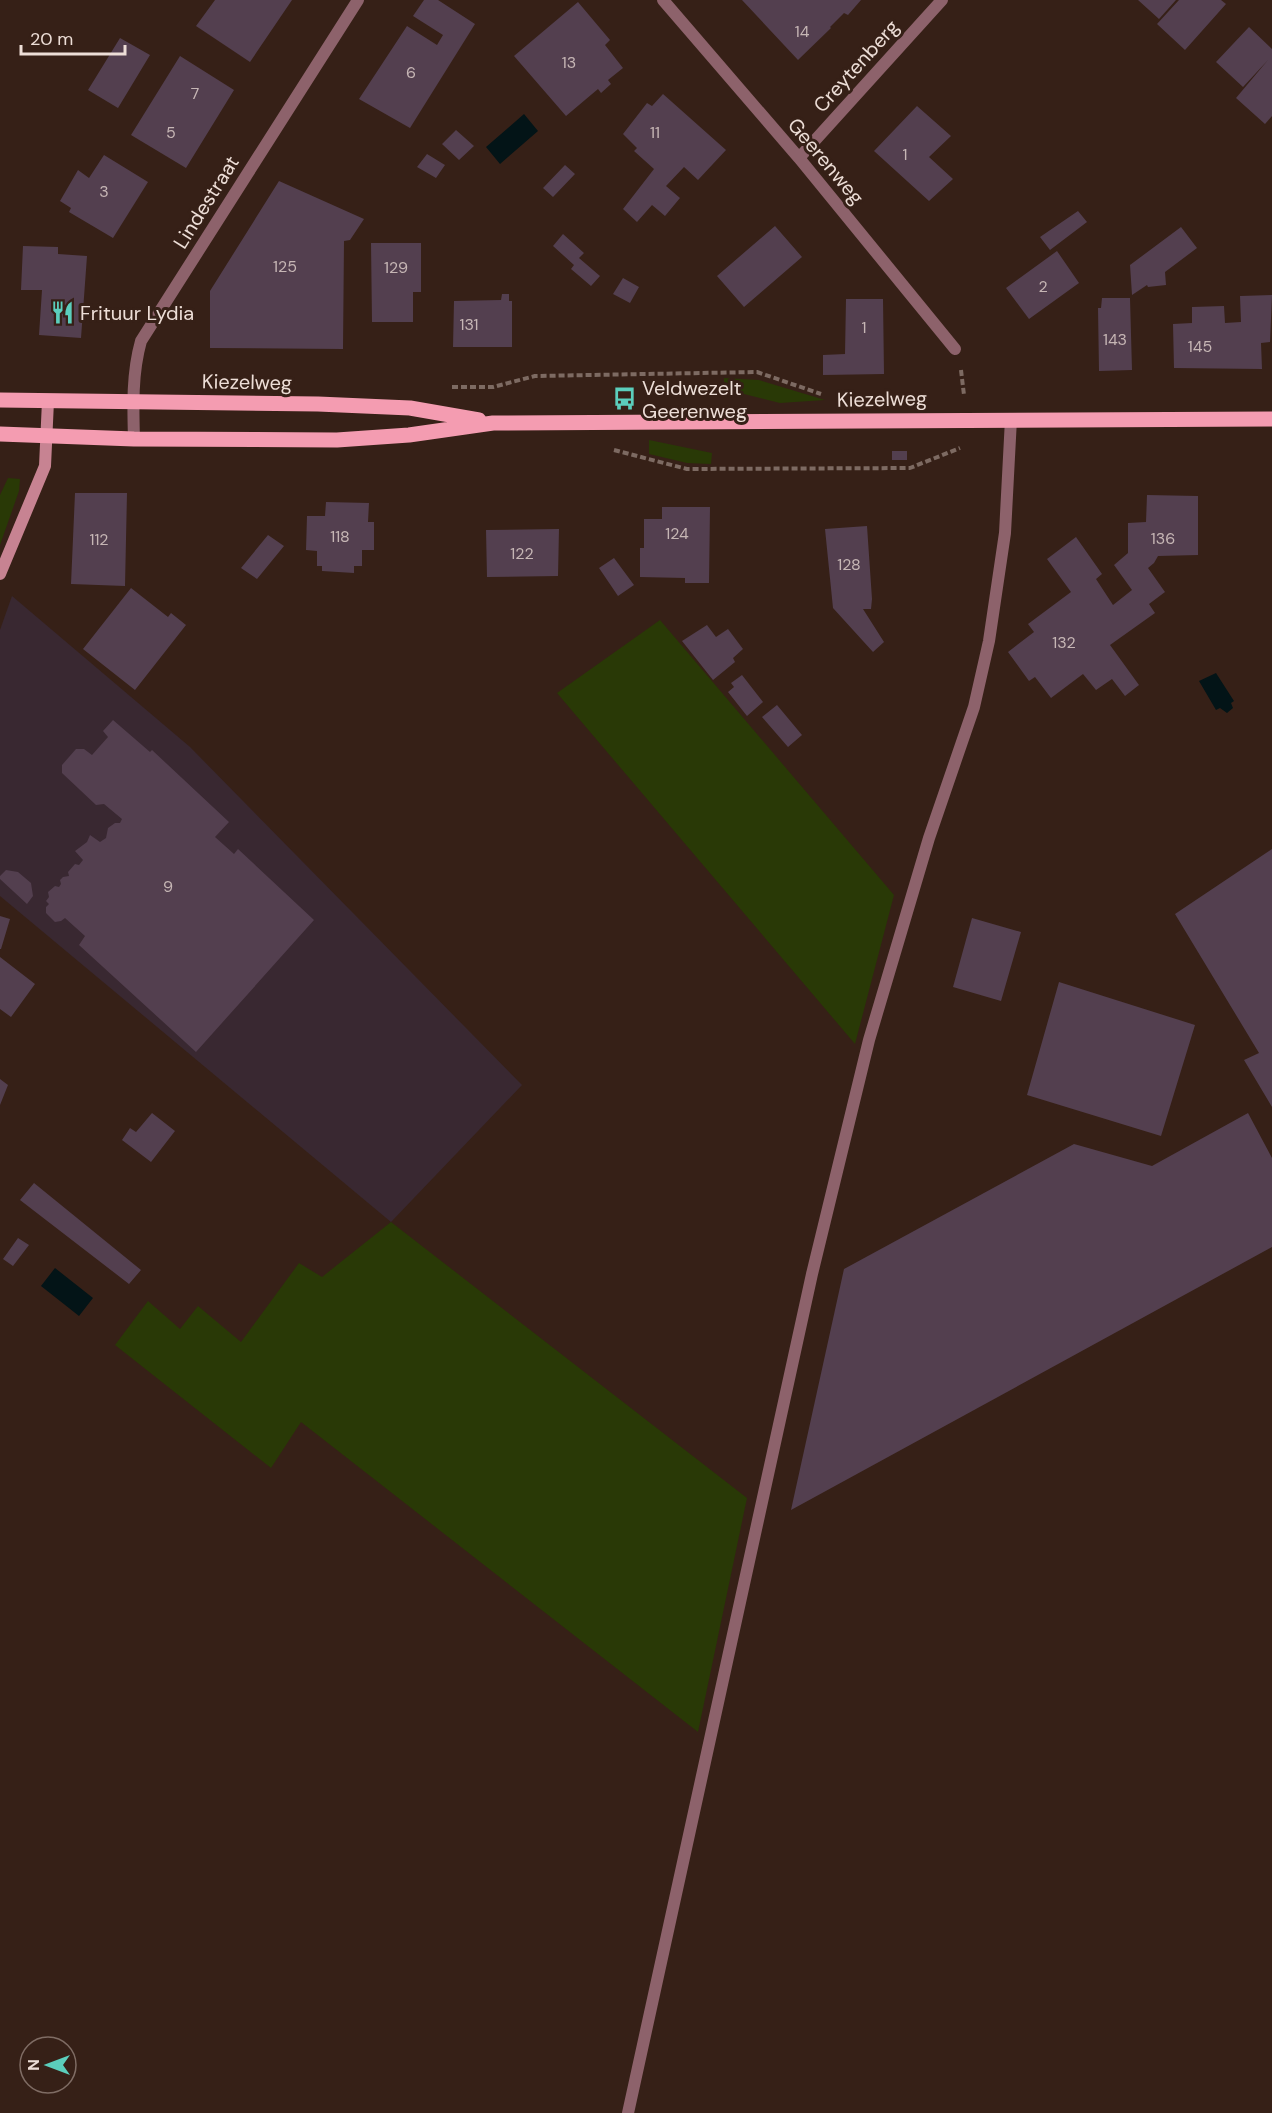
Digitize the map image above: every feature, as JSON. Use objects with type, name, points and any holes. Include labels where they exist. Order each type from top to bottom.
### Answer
[{"type":"main road","name":"Kiezelweg","points":[[0,400],[318,404],[410,408],[493,423]]},
{"type":"main road","name":"Kiezelweg","points":[[0,434],[134,439],[337,440],[409,435],[493,423],[1272,419]]},
{"type":"street","name":"Lindestraat","points":[[134,439],[133,402],[141,341],[358,0]]},
{"type":"street","name":"Geerenweg","points":[[663,0],[799,158],[955,349]]},
{"type":"street","name":"Creytenberg","points":[[799,158],[942,0]]},
{"type":"street","points":[[0,574],[45,466],[48,401]]},
{"type":"street","points":[[628,2113],[812,1274],[869,1040],[929,838],[974,707],[988,641],[1005,533],[1011,419]]},
{"type":"path","points":[[447,387],[493,387],[535,376],[757,372],[821,394]]},
{"type":"path","points":[[613,450],[687,469],[910,468],[967,445]]},
{"type":"shaded area","points":[[524,114],[538,131],[500,164],[486,147]]},
{"type":"shaded area","points":[[12,596],[190,747],[522,1085],[391,1222],[0,896],[0,630]]},
{"type":"shaded area","points":[[1216,673],[1234,701],[1231,703],[1233,708],[1227,713],[1220,708],[1216,710],[1199,681]]},
{"type":"shaded area","points":[[55,1268],[93,1298],[79,1316],[41,1286]]},
{"type":"green space","points":[[724,378],[759,380],[825,400],[780,403],[724,389]]},
{"type":"green space","points":[[649,440],[712,453],[711,464],[687,463],[649,454]]},
{"type":"green space","points":[[8,478],[20,479],[19,491],[0,545],[0,495]]},
{"type":"green space","points":[[660,620],[894,895],[855,1044],[557,693]]},
{"type":"green space","points":[[391,1222],[747,1498],[698,1732],[301,1422],[271,1468],[115,1345],[148,1301],[180,1329],[198,1306],[241,1342],[299,1263],[322,1277]]},
{"type":"building","points":[[215,0],[292,0],[250,62],[196,26]]},
{"type":"building","points":[[424,0],[438,0],[475,24],[410,128],[359,99],[407,26],[437,45],[443,35],[413,16]]},
{"type":"building","points":[[742,0],[861,0],[848,15],[844,13],[798,60]]},
{"type":"building","points":[[1138,0],[1176,0],[1159,19]]},
{"type":"building","points":[[1179,0],[1221,0],[1226,4],[1185,50],[1157,24]]},
{"type":"building","points":[[578,2],[610,40],[605,45],[623,68],[608,80],[611,84],[601,93],[598,89],[566,116],[514,56]]},
{"type":"building","points":[[1249,27],[1272,49],[1272,116],[1265,124],[1236,98],[1268,60],[1243,87],[1216,62]]},
{"type":"building","points":[[120,38],[150,55],[118,108],[88,90]]},
{"type":"building","points":[[180,56],[234,90],[186,168],[131,135]]},
{"type":"building","points":[[663,94],[726,150],[698,180],[684,167],[666,186],[680,198],[665,216],[652,205],[637,222],[623,209],[654,169],[634,151],[637,148],[623,134],[647,103],[652,106]]},
{"type":"building","points":[[917,106],[951,136],[929,157],[953,179],[929,201],[874,151]]},
{"type":"building","points":[[456,130],[474,146],[459,160],[442,144]]},
{"type":"building","points":[[427,154],[445,165],[436,178],[417,167]]},
{"type":"building","points":[[104,155],[148,182],[113,238],[69,212],[71,208],[60,201],[78,170],[89,178]]},
{"type":"building","points":[[565,165],[575,174],[553,197],[543,188]]},
{"type":"building","points":[[279,181],[364,219],[350,240],[344,241],[343,349],[210,348],[210,291]]},
{"type":"building","points":[[1078,211],[1087,222],[1050,250],[1040,237]]},
{"type":"building","points":[[775,226],[802,257],[744,307],[717,276]]},
{"type":"building","points":[[1181,227],[1197,248],[1165,272],[1166,285],[1148,287],[1147,285],[1132,295],[1130,265]]},
{"type":"building","points":[[563,234],[584,253],[579,258],[600,276],[591,286],[571,269],[574,265],[553,246]]},
{"type":"building","points":[[371,243],[421,243],[421,292],[413,292],[413,322],[372,322]]},
{"type":"building","name":"Frituur Lydia","points":[[23,246],[58,247],[58,254],[87,256],[81,338],[39,335],[42,290],[21,290]]},
{"type":"building","points":[[1057,251],[1079,283],[1029,319],[1006,288]]},
{"type":"building","points":[[623,278],[639,287],[630,303],[613,294]]},
{"type":"building","points":[[502,294],[509,294],[509,301],[512,301],[512,347],[453,347],[454,301],[501,300]]},
{"type":"building","points":[[1272,295],[1270,342],[1261,343],[1262,369],[1174,368],[1173,324],[1192,323],[1192,307],[1224,306],[1225,323],[1241,322],[1240,296]]},
{"type":"building","points":[[1102,298],[1130,298],[1132,370],[1099,371],[1098,308],[1101,308]]},
{"type":"building","points":[[846,299],[883,299],[884,374],[823,375],[823,355],[845,354]]},
{"type":"building","points":[[892,451],[907,451],[907,460],[892,460]]},
{"type":"building","points":[[75,493],[127,493],[125,586],[71,584]]},
{"type":"building","points":[[1147,495],[1198,496],[1198,555],[1158,556],[1148,568],[1165,592],[1149,604],[1155,613],[1110,645],[1139,685],[1125,696],[1112,679],[1096,690],[1083,674],[1051,698],[1035,677],[1029,681],[1008,652],[1034,632],[1028,624],[1071,592],[1047,559],[1076,537],[1102,574],[1096,579],[1113,605],[1132,590],[1114,565],[1128,553],[1128,523],[1146,522]]},
{"type":"building","points":[[326,502],[369,503],[368,522],[374,522],[374,550],[362,550],[362,566],[354,566],[354,573],[322,571],[322,566],[317,566],[317,551],[306,550],[307,516],[325,516]]},
{"type":"building","points":[[662,507],[710,507],[709,583],[685,583],[685,578],[640,577],[640,548],[644,548],[644,519],[662,519]]},
{"type":"building","points":[[867,526],[872,599],[871,609],[863,609],[884,642],[873,652],[833,608],[825,529]]},
{"type":"building","points":[[559,529],[558,576],[487,577],[486,530]]},
{"type":"building","points":[[268,535],[284,546],[257,579],[241,568]]},
{"type":"building","points":[[614,558],[634,585],[618,596],[599,568]]},
{"type":"building","points":[[131,588],[168,617],[171,613],[186,625],[135,690],[83,649]]},
{"type":"building","points":[[707,625],[716,637],[728,629],[743,649],[733,658],[735,662],[713,680],[682,641]]},
{"type":"building","points":[[742,675],[763,702],[747,716],[728,692],[734,687],[731,683]]},
{"type":"building","points":[[777,705],[802,735],[788,747],[762,717]]},
{"type":"building","points":[[113,720],[150,752],[152,750],[229,822],[215,837],[234,854],[238,849],[314,920],[196,1052],[79,945],[85,936],[65,918],[55,922],[46,913],[46,907],[49,904],[46,901],[49,897],[48,892],[55,886],[59,887],[60,880],[69,876],[68,872],[75,864],[79,865],[83,860],[75,851],[87,842],[90,835],[100,842],[106,838],[108,828],[115,823],[120,823],[122,819],[104,804],[96,805],[62,773],[62,765],[76,749],[84,749],[92,755],[108,737],[103,731]]},
{"type":"building","points":[[1272,849],[1272,1107],[1244,1060],[1259,1053],[1175,914]]},
{"type":"building","points":[[6,870],[18,872],[31,883],[33,896],[27,904],[0,879]]},
{"type":"building","points":[[0,916],[10,919],[1,949],[0,949]]},
{"type":"building","points":[[972,918],[1021,932],[1001,1001],[953,987]]},
{"type":"building","points":[[0,957],[35,984],[11,1017],[0,1009]]},
{"type":"building","points":[[1059,982],[1195,1025],[1161,1136],[1027,1095]]},
{"type":"building","points":[[0,1079],[8,1085],[0,1105]]},
{"type":"building","points":[[152,1113],[175,1131],[151,1162],[122,1140],[130,1128],[136,1132]]},
{"type":"building","points":[[1248,1113],[1272,1158],[1272,1247],[791,1510],[844,1269],[1074,1144],[1152,1166]]},
{"type":"building","points":[[34,1183],[141,1270],[129,1284],[20,1200]]},
{"type":"building","points":[[18,1238],[29,1245],[13,1266],[3,1259]]},
{"type":"place","name":"Frituur Lydia","points":[[62,313]]},
{"type":"place","name":"Veldwezelt Geerenweg","points":[[624,399]]}]
